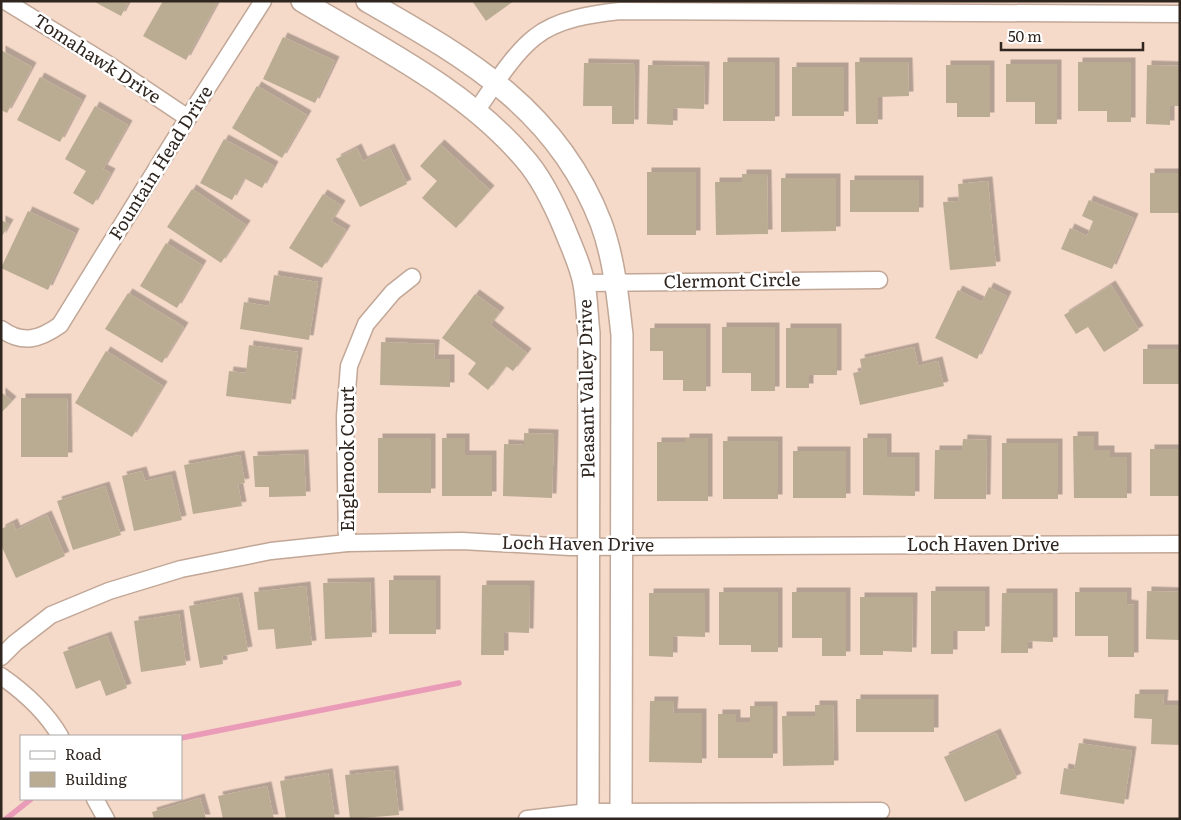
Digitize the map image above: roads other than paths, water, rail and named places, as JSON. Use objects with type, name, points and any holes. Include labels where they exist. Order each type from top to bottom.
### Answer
[{"type":"street","name":"Tomahawk Drive","points":[[5,1],[106,63],[188,118]]},
{"type":"street","name":"Fountain Head Drive","points":[[1,329],[10,335],[20,338],[43,337],[60,325],[263,1]]},
{"type":"street","name":"Pleasant Valley Drive","points":[[302,1],[392,55],[477,110],[526,160],[556,208],[577,258],[584,283],[589,333],[588,815]]},
{"type":"street","name":"Pleasant Valley Drive","points":[[367,1],[467,61],[497,83],[548,132],[575,169],[601,224],[616,282],[622,335],[621,815]]},
{"type":"street","points":[[477,110],[521,50],[536,36],[588,15],[620,11],[1180,14]]},
{"type":"street","name":"Englenook Court","points":[[347,543],[345,416],[349,366],[366,324],[392,292],[412,277]]},
{"type":"street","name":"Clermont Circle","points":[[584,283],[879,280]]},
{"type":"street","name":"Loch Haven Drive","points":[[1,657],[14,643],[51,615],[108,591],[181,569],[271,551],[347,543],[462,541],[588,546],[1180,544]]},
{"type":"street","points":[[1,676],[22,691],[54,726],[59,735]]},
{"type":"street","points":[[96,800],[106,819]]},
{"type":"street","points":[[527,819],[588,815],[881,811]]},
{"type":"waterway","points":[[182,738],[459,683]]},
{"type":"waterway","points":[[6,819],[30,800]]}]
